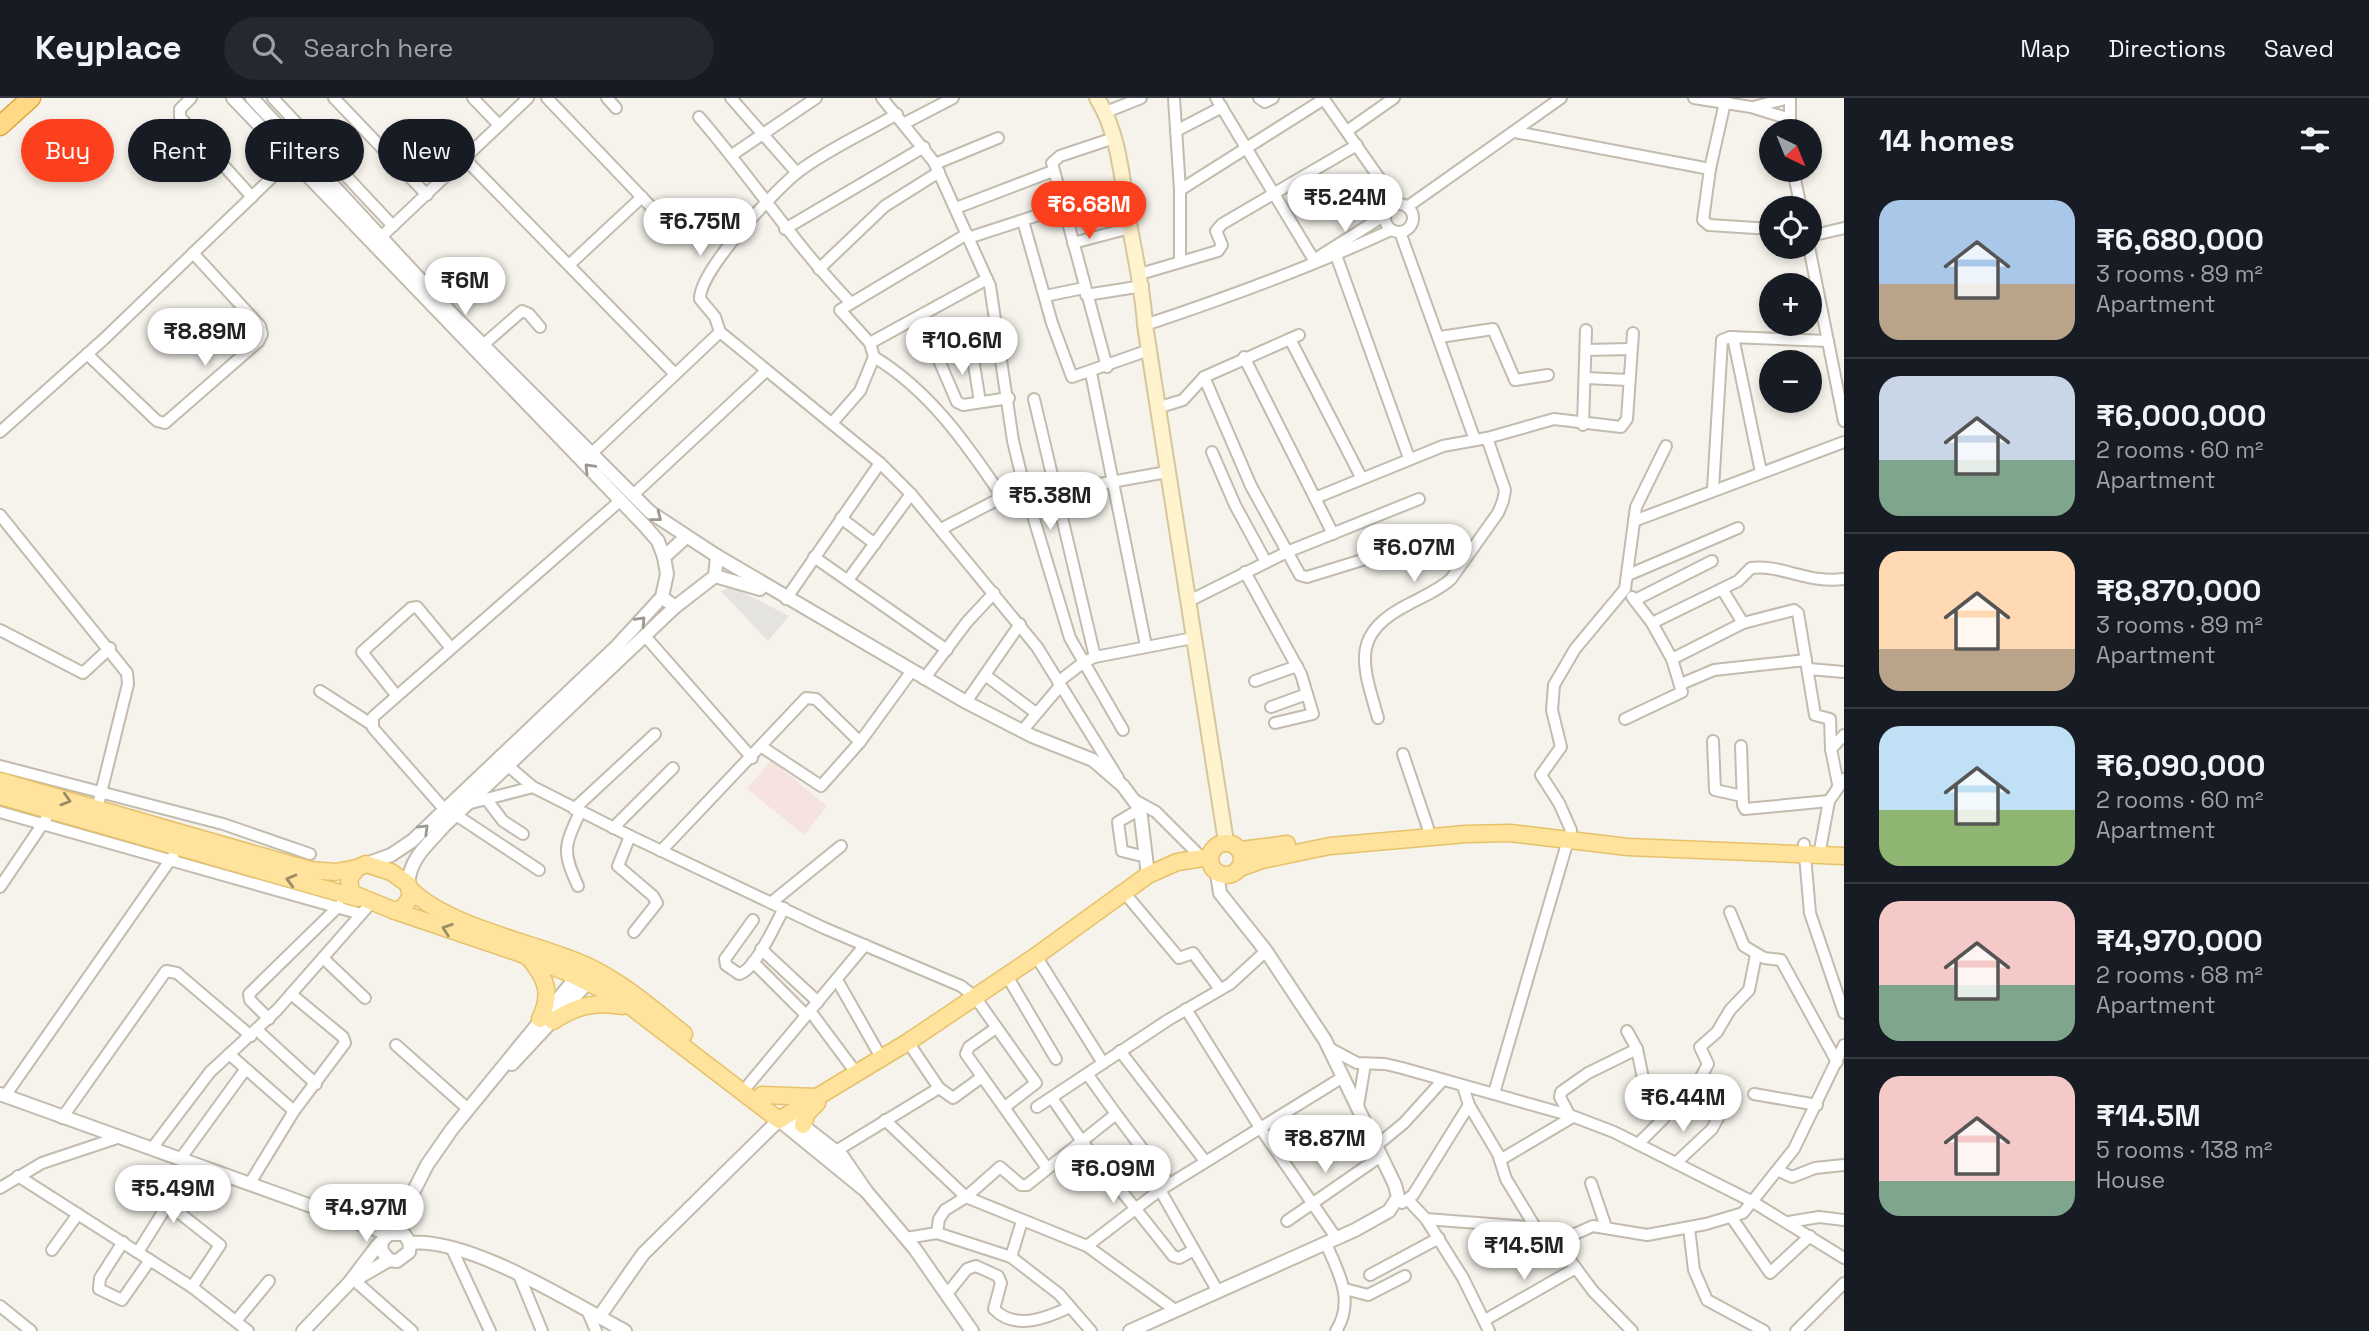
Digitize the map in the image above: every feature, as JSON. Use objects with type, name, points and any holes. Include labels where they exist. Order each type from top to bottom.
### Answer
[{"type":"highway","points":[[0,114],[17,98]]},
{"type":"highway","points":[[0,126],[32,98]]},
{"type":"main road","points":[[1097,98],[1106,112],[1114,138],[1141,280],[1145,325],[1192,638],[1233,846],[1243,860],[1234,874],[1210,863],[1177,862],[1148,875],[1119,894],[1112,904]]},
{"type":"main road","points":[[0,781],[99,802],[310,870],[335,872],[362,866],[391,872],[436,909],[587,974],[784,1117]]},
{"type":"main road","points":[[0,796],[48,816],[174,854],[394,911],[624,987],[749,1084],[784,1117]]},
{"type":"main road","points":[[1210,863],[1217,845],[1375,837],[1511,823],[1570,835],[1811,850],[1844,856]]},
{"type":"main road","points":[[1240,868],[1262,860],[1375,837]]},
{"type":"main road","points":[[1811,850],[1844,846]]},
{"type":"main road","points":[[784,1117],[882,1059],[1112,904],[1168,873],[1210,863]]},
{"type":"main road","points":[[359,903],[348,886],[349,879],[362,866]]},
{"type":"main road","points":[[394,911],[408,903],[409,887]]},
{"type":"main road","points":[[528,957],[544,978],[548,992],[547,1020],[584,1005],[604,1003],[632,1008]]},
{"type":"main road","points":[[762,1095],[825,1093]]},
{"type":"main road","points":[[803,1125],[807,1113],[825,1093]]},
{"type":"street","points":[[191,98],[180,109],[180,117],[252,197]]},
{"type":"street","points":[[233,98],[253,119]]},
{"type":"street","points":[[252,98],[484,345],[633,495],[686,537],[924,679],[1023,731],[1093,760],[1124,786]]},
{"type":"street","points":[[290,98],[277,102],[393,226]]},
{"type":"street","points":[[334,98],[427,195]]},
{"type":"street","points":[[473,98],[499,125]]},
{"type":"street","points":[[475,149],[528,98]]},
{"type":"street","points":[[548,98],[656,212]]},
{"type":"street","points":[[607,98],[616,108]]},
{"type":"street","points":[[731,98],[797,173]]},
{"type":"street","points":[[732,155],[816,98]]},
{"type":"street","points":[[882,98],[924,147],[937,168],[987,279],[997,318],[1026,492],[1065,625],[1089,660],[1123,730]]},
{"type":"street","points":[[953,98],[901,119],[797,173],[718,259],[700,293],[700,299],[715,317],[720,332],[880,463],[911,494],[1020,624],[1138,805],[1161,817],[1210,863],[1220,893],[1266,951],[1329,1048],[1395,1185],[1398,1197],[1395,1205]]},
{"type":"street","points":[[1106,112],[1141,98]]},
{"type":"street","points":[[1174,98],[1180,190],[1180,261]]},
{"type":"street","points":[[1259,98],[1265,102],[1273,98]]},
{"type":"street","points":[[1347,131],[1394,98]]},
{"type":"street","points":[[1312,262],[1389,210],[1407,207],[1561,98]]},
{"type":"street","points":[[1694,98],[1725,101],[1790,119],[1790,98],[1751,107]]},
{"type":"street","points":[[1180,190],[1324,99],[1382,182],[1389,210],[1386,224],[1396,231],[1440,337],[1475,440]]},
{"type":"street","points":[[1725,101],[1703,216],[1705,223],[1759,228]]},
{"type":"street","points":[[1176,131],[1219,103],[1312,262]]},
{"type":"street","points":[[698,117],[732,155],[785,229],[850,302]]},
{"type":"street","points":[[1515,132],[1710,169]]},
{"type":"street","points":[[819,269],[885,206],[937,168],[998,138]]},
{"type":"street","points":[[1107,367],[1053,171],[1055,159],[1114,138]]},
{"type":"street","points":[[1045,296],[1085,292],[1141,280],[1180,261],[1220,250],[1222,245],[1216,232],[1218,227],[1357,145]]},
{"type":"street","points":[[785,229],[924,147]]},
{"type":"street","points":[[475,169],[674,373]]},
{"type":"street","points":[[956,208],[1053,171]]},
{"type":"street","points":[[0,432],[87,354],[267,182]]},
{"type":"street","points":[[313,182],[658,541],[667,574],[662,597],[617,646],[450,812],[402,848],[362,866]]},
{"type":"street","points":[[381,237],[441,182]]},
{"type":"street","points":[[570,264],[642,197]]},
{"type":"street","points":[[832,423],[860,391],[874,357],[870,343],[840,312],[850,302],[968,236],[1063,207]]},
{"type":"street","points":[[1145,325],[1241,293],[1312,262],[1336,256],[1396,231],[1412,223],[1411,212],[1407,207]]},
{"type":"street","points":[[1023,221],[1070,375],[1074,378],[1091,373],[1149,350]]},
{"type":"street","points":[[1073,243],[1130,228]]},
{"type":"street","points":[[1822,233],[1844,228]]},
{"type":"street","points":[[87,354],[157,421],[164,424],[258,342],[262,334],[260,326],[193,253]]},
{"type":"street","points":[[1336,256],[1409,458]]},
{"type":"street","points":[[1811,259],[1828,341],[1841,387],[1844,421]]},
{"type":"street","points":[[870,343],[987,279]]},
{"type":"street","points":[[484,345],[522,311],[540,327]]},
{"type":"street","points":[[968,327],[980,402]]},
{"type":"street","points":[[1440,337],[1493,329],[1515,380],[1548,375]]},
{"type":"street","points":[[1583,425],[1586,330]]},
{"type":"street","points":[[592,454],[720,332]]},
{"type":"street","points":[[1315,498],[1409,458],[1554,419],[1617,428],[1625,424],[1633,333]]},
{"type":"street","points":[[928,335],[955,400],[962,405],[1009,398]]},
{"type":"street","points":[[1157,408],[1182,400],[1204,377],[1244,357],[1295,337],[1361,477]]},
{"type":"street","points":[[1713,489],[1720,343],[1733,337],[1828,341]]},
{"type":"street","points":[[1733,337],[1761,472]]},
{"type":"street","points":[[1586,350],[1631,349]]},
{"type":"street","points":[[874,357],[911,383],[931,402],[1001,495]]},
{"type":"street","points":[[1244,357],[1332,534]]},
{"type":"street","points":[[633,495],[766,371]]},
{"type":"street","points":[[1091,373],[1146,646]]},
{"type":"street","points":[[1204,377],[1251,486],[1303,577],[1411,545]]},
{"type":"street","points":[[1586,379],[1628,380]]},
{"type":"street","points":[[1034,399],[1057,491],[1089,660]]},
{"type":"street","points":[[1378,718],[1368,682],[1367,643],[1372,631],[1389,614],[1443,587],[1498,513],[1504,490],[1487,439]]},
{"type":"street","points":[[1633,521],[1844,442]]},
{"type":"street","points":[[1494,1093],[1570,835],[1559,803],[1541,775],[1561,747],[1552,710],[1554,684],[1575,649],[1625,589],[1633,521],[1642,492],[1666,446]]},
{"type":"street","points":[[1212,452],[1235,505],[1266,562]]},
{"type":"street","points":[[782,596],[880,463]]},
{"type":"street","points":[[941,529],[1001,495],[1057,491],[1167,472]]},
{"type":"street","points":[[848,580],[911,494]]},
{"type":"street","points":[[1187,602],[1287,552],[1419,499]]},
{"type":"street","points":[[372,724],[373,717],[396,695],[621,500]]},
{"type":"street","points":[[0,515],[124,666],[128,684],[99,802]]},
{"type":"street","points":[[841,518],[875,544]]},
{"type":"street","points":[[1628,575],[1738,528]]},
{"type":"street","points":[[664,557],[686,537]]},
{"type":"street","points":[[467,804],[675,607],[715,576],[717,556]]},
{"type":"street","points":[[814,556],[947,650]]},
{"type":"street","points":[[1635,600],[1712,561]]},
{"type":"street","points":[[1652,623],[1722,589],[1756,567],[1813,580],[1844,579]]},
{"type":"street","points":[[1245,572],[1297,666],[1313,713],[1275,723]]},
{"type":"street","points":[[715,576],[782,596]]},
{"type":"street","points":[[1625,589],[1652,623],[1672,659],[1683,689],[1680,693],[1625,719]]},
{"type":"street","points":[[1722,589],[1743,623]]},
{"type":"street","points":[[924,679],[967,621],[994,593]]},
{"type":"street","points":[[662,597],[675,607]]},
{"type":"street","points":[[396,695],[362,652],[411,608],[417,607],[451,648]]},
{"type":"street","points":[[1672,659],[1743,623],[1796,611],[1815,715],[1830,720],[1830,749],[1841,781],[1829,801],[1811,850],[1810,914],[1844,1013]]},
{"type":"street","points":[[966,702],[1020,624]]},
{"type":"street","points":[[0,630],[83,673],[110,648]]},
{"type":"street","points":[[645,636],[752,758]]},
{"type":"street","points":[[1023,731],[1059,684],[1089,660],[1192,638]]},
{"type":"street","points":[[1681,684],[1714,670],[1807,664],[1842,668]]},
{"type":"street","points":[[1255,681],[1297,666]]},
{"type":"street","points":[[762,747],[818,786],[826,782],[860,743],[912,672]]},
{"type":"street","points":[[985,675],[1036,713]]},
{"type":"street","points":[[320,691],[372,724],[450,812],[539,870]]},
{"type":"street","points":[[1271,707],[1307,694]]},
{"type":"street","points":[[661,851],[810,696],[860,743]]},
{"type":"street","points":[[578,886],[565,859],[565,844],[577,810],[655,734]]},
{"type":"street","points":[[1830,749],[1844,735]]},
{"type":"street","points":[[1713,741],[1714,790],[1742,796]]},
{"type":"street","points":[[1741,746],[1744,807],[1752,809],[1829,801]]},
{"type":"street","points":[[1403,754],[1428,832]]},
{"type":"street","points":[[507,765],[533,787],[613,828],[865,945],[961,986],[975,997],[1036,1083],[1005,1107]]},
{"type":"street","points":[[0,766],[99,802],[223,824],[310,853]]},
{"type":"street","points":[[613,828],[673,768]]},
{"type":"street","points":[[409,887],[409,868],[450,812],[467,804],[533,787]]},
{"type":"street","points":[[487,800],[503,821],[523,834]]},
{"type":"street","points":[[1138,805],[1148,875]]},
{"type":"street","points":[[1138,805],[1118,822],[1122,851],[1146,857]]},
{"type":"street","points":[[0,812],[48,816],[0,887]]},
{"type":"street","points":[[630,836],[618,860],[619,869],[653,896],[657,903],[634,932]]},
{"type":"street","points":[[772,902],[841,846]]},
{"type":"street","points":[[359,903],[336,909],[174,854],[3,1095],[62,1118],[153,1147],[353,1223],[403,1258],[409,1241],[410,1197]]},
{"type":"street","points":[[1128,897],[1180,959],[1193,953],[1220,989]]},
{"type":"street","points":[[269,1019],[250,1000],[249,994],[336,909],[359,903]]},
{"type":"street","points":[[153,1147],[211,1072],[269,1019],[323,958],[359,903]]},
{"type":"street","points":[[753,920],[724,961],[739,974],[747,971],[784,908]]},
{"type":"street","points":[[1730,912],[1742,943],[1756,955],[1781,960],[1836,1062]]},
{"type":"street","points":[[749,1084],[865,945]]},
{"type":"street","points":[[761,949],[812,1009],[857,1073]]},
{"type":"street","points":[[1038,1107],[1120,1051],[1236,980],[1266,951]]},
{"type":"street","points":[[1677,1162],[1712,1129],[1724,1107],[1700,1079],[1708,1063],[1700,1047],[1717,1032],[1725,1016],[1749,990],[1756,955]]},
{"type":"street","points":[[1037,956],[1103,1063]]},
{"type":"street","points":[[323,958],[365,998]]},
{"type":"street","points":[[753,962],[812,1009]]},
{"type":"street","points":[[62,1118],[166,971],[177,973],[316,1084]]},
{"type":"street","points":[[303,1331],[385,1244],[427,1164],[468,1109],[587,974]]},
{"type":"street","points":[[1007,976],[1056,1059]]},
{"type":"street","points":[[836,980],[882,1059]]},
{"type":"street","points":[[250,1183],[294,1111],[344,1047],[345,1040],[291,994]]},
{"type":"street","points":[[1186,1009],[1259,1126],[1312,1203],[1331,1242],[1345,1289],[1344,1314],[1336,1331]]},
{"type":"street","points":[[996,1028],[967,1050],[982,1077],[1048,1168]]},
{"type":"street","points":[[1627,1031],[1637,1049],[1644,1087],[1664,1118],[1638,1144]]},
{"type":"street","points":[[908,1042],[939,1088],[953,1098],[982,1077]]},
{"type":"street","points":[[396,1045],[468,1109]]},
{"type":"street","points":[[1555,1240],[1563,1240],[1590,1227],[1606,1227],[1647,1235],[1732,1218],[1753,1202],[1779,1171],[1817,1105],[1844,1045]]},
{"type":"street","points":[[1329,1048],[1350,1061],[1385,1064],[1572,1116],[1677,1162],[1789,1222],[1844,1258]]},
{"type":"street","points":[[1572,1116],[1560,1097],[1561,1093],[1588,1073],[1637,1049]]},
{"type":"street","points":[[1120,1051],[1205,1161]]},
{"type":"street","points":[[229,1054],[294,1111]]},
{"type":"street","points":[[1358,1106],[1365,1064]]},
{"type":"street","points":[[138,1252],[168,1204],[187,1161],[245,1070]]},
{"type":"street","points":[[1088,1075],[1164,1187],[1194,1250],[1217,1290]]},
{"type":"street","points":[[1087,1246],[1164,1187],[1259,1126],[1343,1077]]},
{"type":"street","points":[[1286,1221],[1379,1151],[1443,1081]]},
{"type":"street","points":[[1463,1086],[1469,1105],[1500,1160],[1506,1179],[1537,1230]]},
{"type":"street","points":[[836,1152],[939,1088]]},
{"type":"street","points":[[1754,1094],[1817,1105]]},
{"type":"street","points":[[1052,1098],[1081,1140],[1175,1257],[1194,1250]]},
{"type":"street","points":[[1130,1331],[1217,1290],[1331,1242],[1408,1200],[1469,1105]]},
{"type":"street","points":[[937,1233],[942,1214],[1000,1167],[1025,1186],[1116,1114]]},
{"type":"street","points":[[1500,1160],[1572,1116]]},
{"type":"street","points":[[784,1117],[803,1125],[836,1152],[906,1238],[972,1331]]},
{"type":"street","points":[[784,1117],[866,1191]]},
{"type":"street","points":[[596,1331],[594,1314],[643,1254],[784,1117]]},
{"type":"street","points":[[885,1120],[966,1197],[1087,1246],[1175,1310]]},
{"type":"street","points":[[0,1188],[42,1163],[120,1137]]},
{"type":"street","points":[[1779,1171],[1792,1177],[1815,1168],[1844,1165]]},
{"type":"street","points":[[18,1176],[192,1287],[248,1331]]},
{"type":"street","points":[[1591,1183],[1606,1227]]},
{"type":"street","points":[[1408,1200],[1439,1238],[1487,1325],[1576,1269]]},
{"type":"street","points":[[168,1204],[215,1238],[220,1245],[192,1287]]},
{"type":"street","points":[[52,1250],[78,1214]]},
{"type":"street","points":[[1789,1222],[1819,1217],[1844,1220]]},
{"type":"street","points":[[1732,1218],[1770,1273],[1811,1236]]},
{"type":"street","points":[[1426,1220],[1537,1230],[1555,1240],[1576,1269],[1632,1331]]},
{"type":"street","points":[[1011,1257],[1022,1221]]},
{"type":"street","points":[[1689,1228],[1694,1270],[1707,1300],[1764,1331]]},
{"type":"street","points":[[906,1238],[937,1233],[1011,1257],[1052,1288],[1091,1331]]},
{"type":"street","points":[[1370,1275],[1439,1238]]},
{"type":"street","points":[[385,1244],[409,1241],[450,1247],[519,1275],[625,1331]]},
{"type":"street","points":[[123,1242],[100,1278],[99,1289],[122,1300],[150,1260]]},
{"type":"street","points":[[450,1247],[490,1331]]},
{"type":"street","points":[[947,1294],[967,1269],[976,1266],[998,1276],[1001,1283],[994,1309],[1010,1320],[1041,1320],[1070,1307]]},
{"type":"street","points":[[519,1275],[539,1330]]},
{"type":"street","points":[[1345,1289],[1368,1295],[1405,1276]]},
{"type":"street","points":[[236,1321],[269,1281]]},
{"type":"street","points":[[352,1281],[412,1331]]},
{"type":"street","points":[[1796,1331],[1844,1283]]},
{"type":"street","points":[[0,1306],[31,1331]]},
{"type":"shaded area","points":[[732,587],[789,616],[768,641],[721,591]]},
{"type":"shaded area","points":[[771,760],[827,806],[804,835],[747,789]]}]
